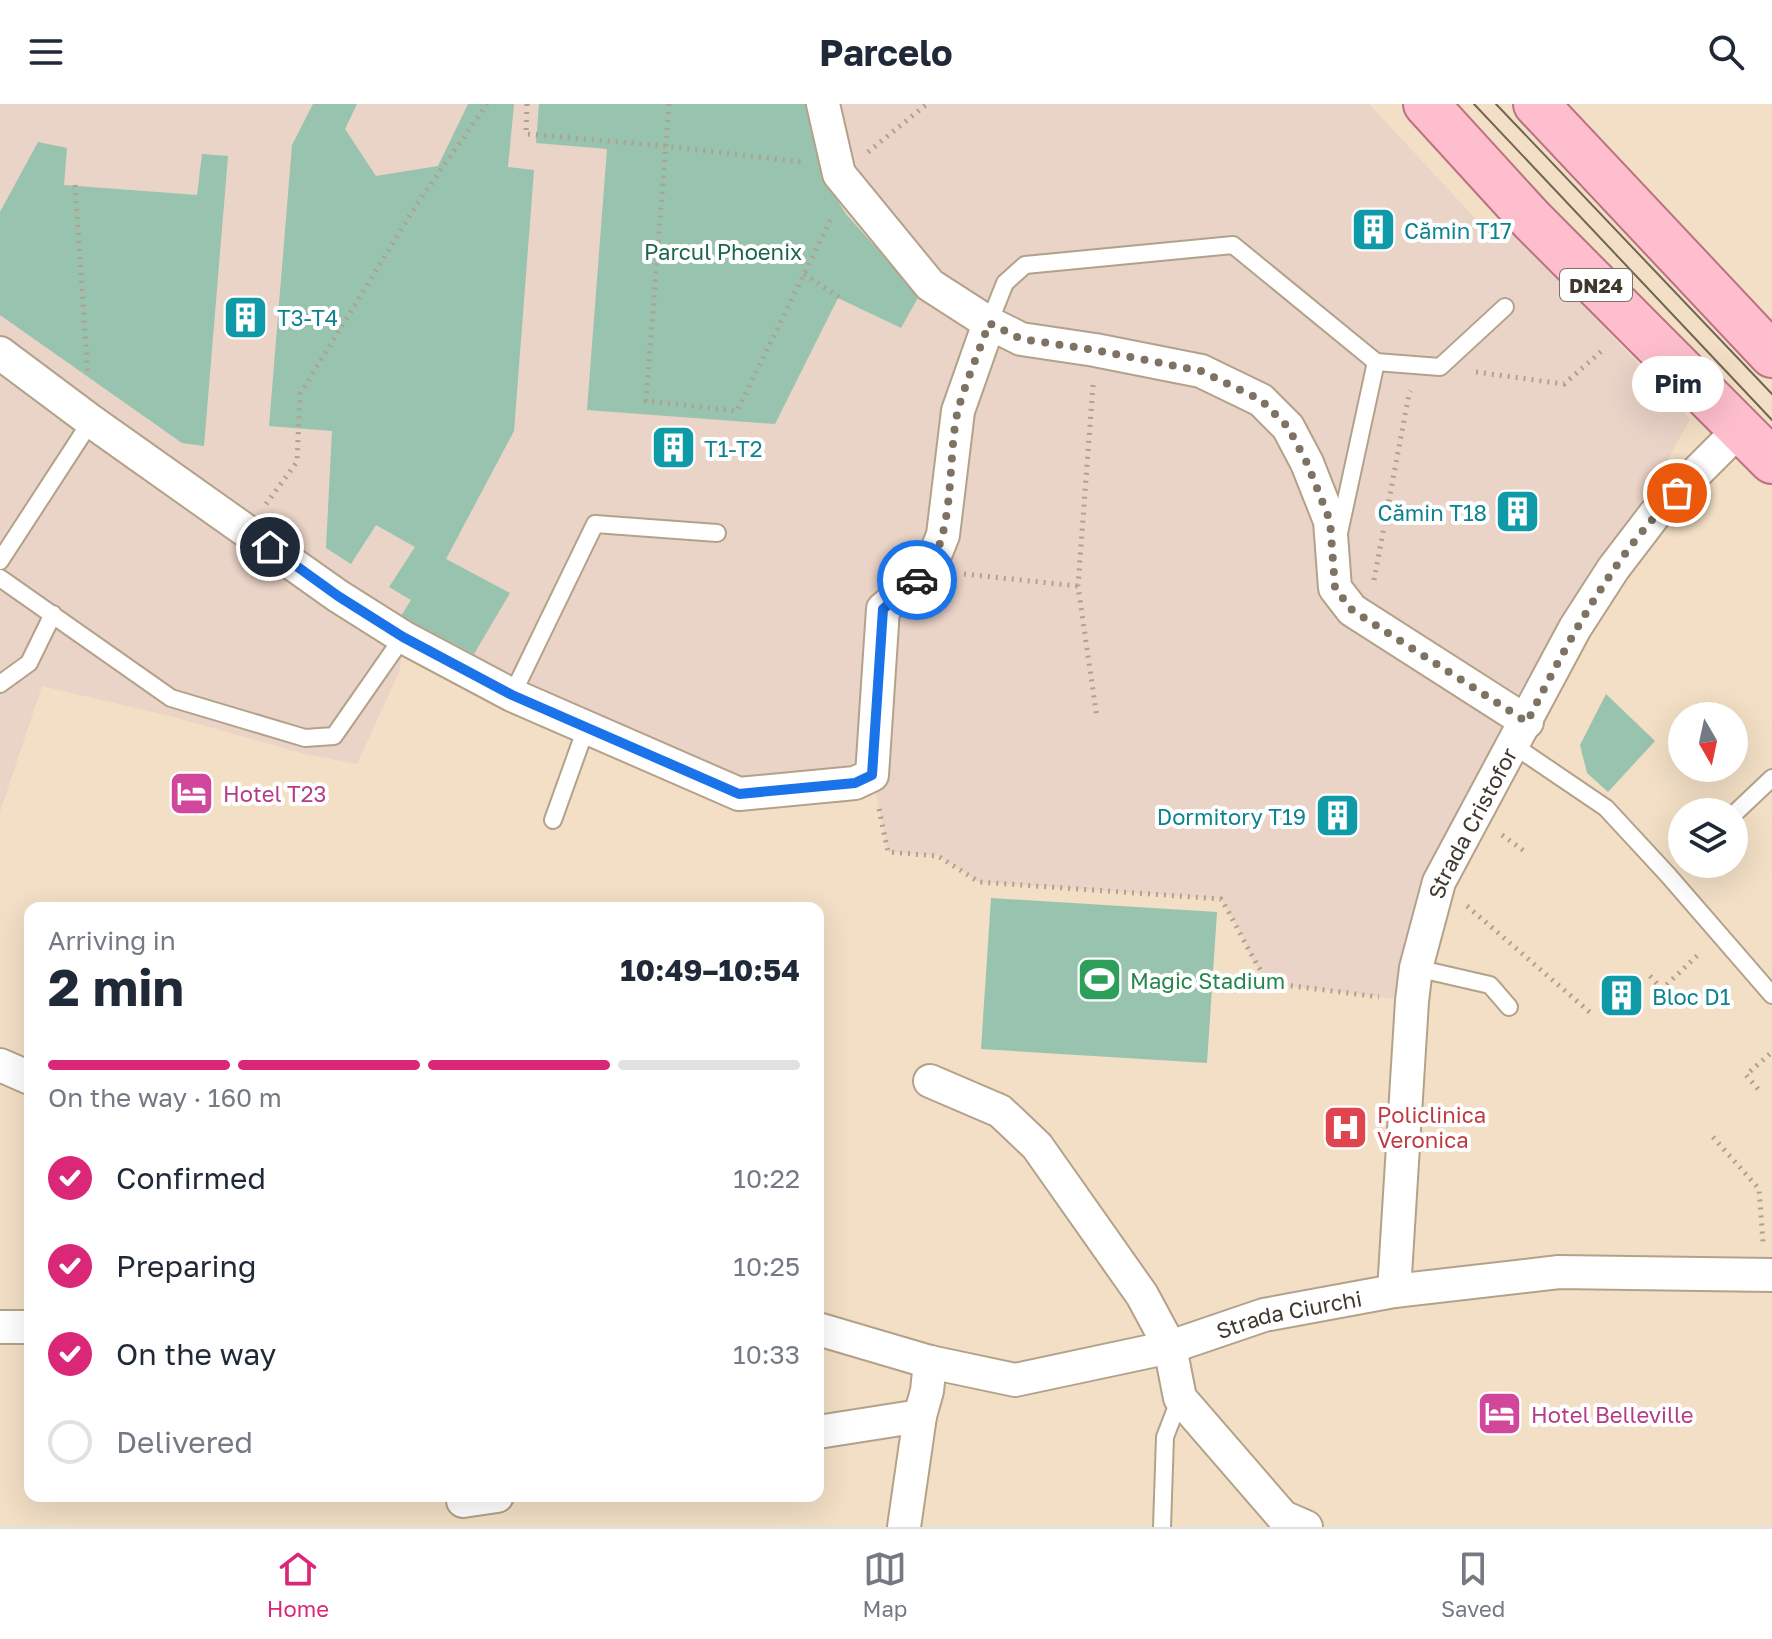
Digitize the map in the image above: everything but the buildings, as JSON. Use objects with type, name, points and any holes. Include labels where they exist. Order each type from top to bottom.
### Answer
[{"type":"main road","name":"DN24","points":[[1426,104],[1531,219],[1772,461]]},
{"type":"main road","points":[[1536,104],[1772,355]]},
{"type":"street","points":[[823,104],[839,174],[930,285],[989,323],[1021,339],[1201,371],[1261,400],[1288,427],[1307,463],[1330,521],[1335,588],[1352,610],[1520,734]]},
{"type":"street","points":[[0,353],[338,596],[403,637],[512,695],[739,794],[855,783],[872,775],[883,609],[929,570],[943,535],[958,411],[989,323]]},
{"type":"street","name":"Strada Cristofor","points":[[1394,1291],[1412,1001],[1416,968],[1439,882],[1575,628],[1613,569],[1655,514],[1740,429]]},
{"type":"street","points":[[0,1065],[24,1075]]},
{"type":"street","points":[[930,1081],[1000,1111],[1037,1146],[1142,1295],[1170,1347],[1180,1398],[1283,1517],[1306,1527]]},
{"type":"street","name":"Strada Ciurchi","points":[[824,1331],[930,1362],[1015,1380],[1170,1347],[1264,1315],[1394,1291],[1559,1272],[1769,1275]]},
{"type":"street","points":[[0,1327],[24,1327]]},
{"type":"street","points":[[904,1527],[930,1362]]},
{"type":"street","points":[[824,1431],[920,1416]]},
{"type":"lane","points":[[989,323],[1005,283],[1025,265],[1233,245],[1376,362],[1440,367],[1505,307]]},
{"type":"lane","points":[[1332,564],[1376,362]]},
{"type":"lane","points":[[0,561],[91,421]]},
{"type":"lane","points":[[512,695],[595,524],[717,533]]},
{"type":"lane","points":[[0,578],[171,698],[305,738],[334,736],[403,637]]},
{"type":"lane","points":[[0,684],[29,663],[53,614]]},
{"type":"lane","points":[[553,820],[586,728]]},
{"type":"lane","points":[[1520,734],[1606,808],[1772,995]]},
{"type":"lane","points":[[1748,801],[1772,778]]},
{"type":"lane","points":[[1416,968],[1490,985],[1509,1007]]},
{"type":"lane","points":[[1162,1527],[1165,1437],[1180,1398]]},
{"type":"path","points":[[247,531],[297,462],[300,394],[417,204],[487,104]]},
{"type":"path","points":[[527,104],[526,134],[810,163]]},
{"type":"path","points":[[669,104],[646,401],[737,411],[835,212]]},
{"type":"path","points":[[869,151],[927,104]]},
{"type":"path","points":[[75,185],[91,421]]},
{"type":"path","points":[[804,274],[839,297]]},
{"type":"path","points":[[1388,635],[1373,576],[1409,394],[1440,367],[1564,384],[1615,340]]},
{"type":"path","points":[[1095,350],[1078,586],[1097,718]]},
{"type":"path","points":[[929,570],[1078,586]]},
{"type":"path","points":[[872,775],[888,852],[938,856],[979,882],[1221,899],[1240,931],[1251,958],[1269,983],[1412,1001]]},
{"type":"path","points":[[1439,882],[1593,1015]]},
{"type":"path","points":[[1650,976],[1662,989],[1720,934]]},
{"type":"path","points":[[1758,1089],[1746,1075],[1772,1052]]},
{"type":"path","points":[[1713,1137],[1759,1189],[1769,1275]]},
{"type":"shaded area","points":[[0,104],[1369,104],[1499,244],[1514,232],[1690,419],[1474,815],[1412,1001],[1269,983],[1251,958],[1240,931],[1221,899],[979,882],[938,856],[888,852],[872,775],[739,794],[403,638],[400,670],[357,764],[305,754],[170,716],[42,686],[0,812]]},
{"type":"green space","points":[[313,104],[357,104],[345,129],[376,176],[438,166],[468,104],[514,104],[508,167],[534,170],[514,431],[446,559],[510,593],[474,654],[401,616],[411,600],[389,587],[415,547],[376,525],[351,564],[326,548],[332,431],[269,426],[292,145]]},
{"type":"green space","name":"Parcul Phoenix","points":[[539,104],[809,104],[822,176],[846,214],[919,296],[901,328],[838,298],[775,424],[587,410],[607,149],[536,143]]},
{"type":"green space","points":[[38,142],[67,148],[64,185],[197,195],[202,154],[228,156],[204,446],[182,443],[0,315],[0,212]]},
{"type":"green space","points":[[1606,694],[1655,741],[1608,792],[1587,773],[1580,745]]},
{"type":"green space","name":"Magic Stadium","points":[[991,898],[1217,912],[1207,1063],[981,1049]]},
{"type":"tram line","points":[[1474,104],[1772,420]]},
{"type":"tram line","points":[[1496,104],[1772,394]]},
{"type":"way so far","points":[[917,580],[929,570],[943,535],[958,411],[989,323],[1021,339],[1201,371],[1261,400],[1288,427],[1307,463],[1330,521],[1335,588],[1352,610],[1527,722],[1575,628],[1613,569],[1655,514],[1677,493]]},
{"type":"place","name":"Cămin T17","points":[[1373,230]]},
{"type":"place","name":"T3-T4","points":[[246,317]]},
{"type":"place","name":"T1-T2","points":[[673,448]]},
{"type":"place","name":"Pim","points":[[1677,493]]},
{"type":"place","name":"Cămin T18","points":[[1518,512]]},
{"type":"place","name":"Hotel T23","points":[[192,793]]},
{"type":"place","name":"Dormitory T19","points":[[1337,816]]},
{"type":"place","name":"Magic Stadium","points":[[1099,980]]},
{"type":"place","name":"Bloc D1","points":[[1621,996]]},
{"type":"place","name":"Policlinica Veronica","points":[[1346,1127]]},
{"type":"place","name":"Hotel Belleville","points":[[1500,1414]]},
{"type":"route","points":[[270,547],[338,596],[403,637],[512,695],[739,794],[855,783],[872,775],[883,609],[917,580]]}]
